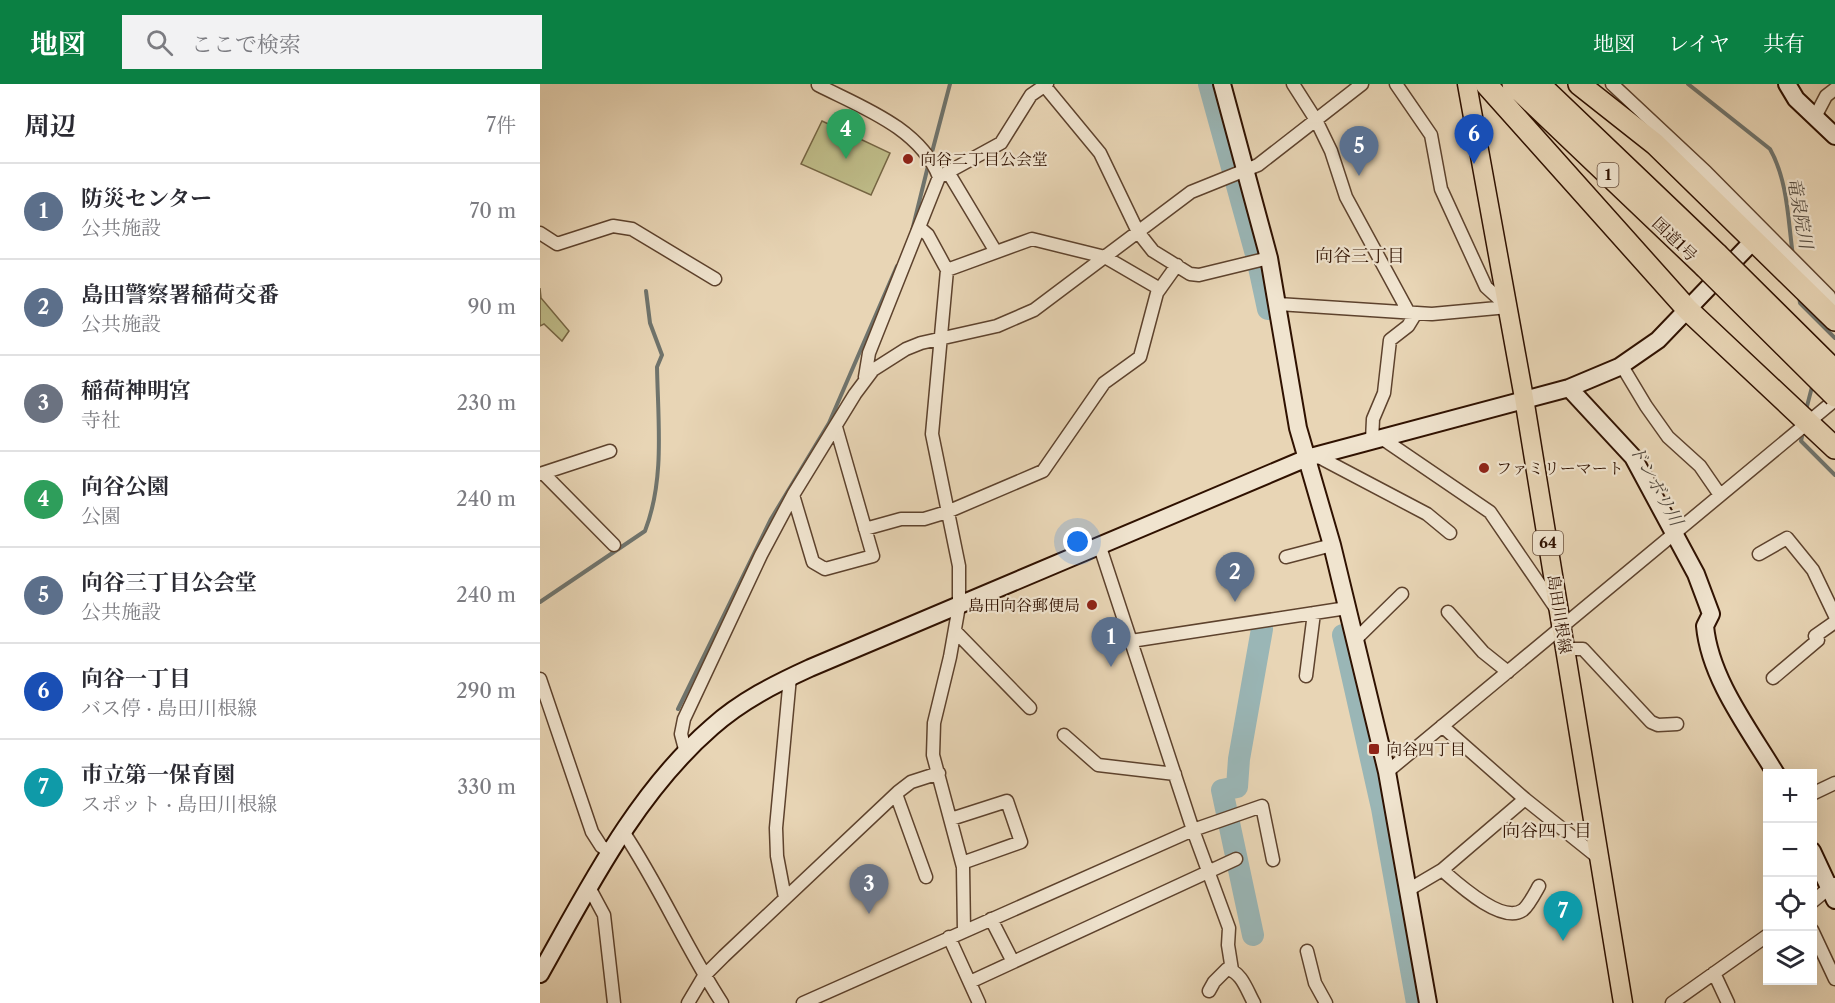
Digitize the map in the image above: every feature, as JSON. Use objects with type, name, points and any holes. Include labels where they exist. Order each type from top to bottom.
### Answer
[{"type":"highway","name":"国道1号","points":[[1513,84],[1835,371]]},
{"type":"highway","name":"国道1号","points":[[1539,84],[1711,260],[1835,398]]},
{"type":"highway","points":[[1579,84],[1655,144],[1835,320]]},
{"type":"highway","points":[[1488,86],[1688,310],[1835,448]]},
{"type":"main road","name":"島田川根線","points":[[1467,84],[1524,398],[1623,1003]]},
{"type":"street","points":[[937,168],[1001,143],[1031,95],[1045,84],[1100,153],[1138,232],[1153,251],[1190,274],[1199,275],[1269,258]]},
{"type":"street","points":[[1222,84],[1269,258],[1298,428],[1311,457],[1387,772],[1428,1003]]},
{"type":"street","points":[[1293,84],[1316,120],[1331,151],[1346,197],[1412,313],[1408,326],[1390,340],[1384,393],[1373,419],[1376,439],[1490,512],[1561,620]]},
{"type":"street","points":[[686,753],[681,734],[684,719],[761,555],[793,495],[873,370],[906,349],[1015,321],[1034,310],[1191,192],[1258,165],[1362,84]]},
{"type":"street","points":[[1395,84],[1431,135],[1441,189],[1486,287],[1508,307]]},
{"type":"street","points":[[1612,84],[1706,172],[1829,296],[1835,309]]},
{"type":"street","points":[[1787,84],[1796,99],[1835,136]]},
{"type":"street","points":[[818,85],[903,129],[937,168],[996,252]]},
{"type":"street","points":[[1815,117],[1826,96],[1835,89]]},
{"type":"street","points":[[864,382],[869,353],[920,228],[937,168]]},
{"type":"street","points":[[1706,172],[1719,206]]},
{"type":"street","points":[[540,233],[557,244],[613,226],[632,229],[714,279]]},
{"type":"street","points":[[920,228],[928,235],[947,270],[932,434],[959,566],[958,606],[955,631],[934,723],[933,755],[962,863],[965,882],[964,931]]},
{"type":"street","points":[[947,270],[1032,239],[1105,257],[1160,289]]},
{"type":"street","points":[[540,974],[647,796],[686,753],[733,711],[790,677],[1311,457],[1524,398],[1569,388],[1622,366],[1648,350],[1754,240]]},
{"type":"street","points":[[865,530],[901,519],[924,519],[947,512],[1043,471],[1104,383],[1140,357],[1160,289],[1177,265]]},
{"type":"street","points":[[1278,304],[1432,314],[1508,307]]},
{"type":"street","points":[[1622,366],[1668,437],[1700,466],[1720,495]]},
{"type":"street","points":[[1569,388],[1633,457],[1695,574],[1711,614],[1705,626],[1711,657],[1728,694],[1773,769]]},
{"type":"street","points":[[1387,772],[1508,672],[1561,620],[1720,495],[1835,398]]},
{"type":"street","points":[[793,495],[813,562],[825,569],[873,556],[836,427]]},
{"type":"street","points":[[610,451],[542,474],[614,545]]},
{"type":"street","points":[[1311,457],[1427,514],[1450,533]]},
{"type":"street","points":[[1759,554],[1787,538],[1813,570],[1835,616]]},
{"type":"street","points":[[1286,557],[1332,545]]},
{"type":"street","points":[[1100,548],[1193,830],[1229,928],[1228,945],[1232,970],[1241,978],[1254,1003]]},
{"type":"street","points":[[1354,641],[1402,594]]},
{"type":"street","points":[[1131,641],[1347,608]]},
{"type":"street","points":[[1448,612],[1483,652],[1508,672]]},
{"type":"street","points":[[1306,676],[1314,613]]},
{"type":"street","points":[[1773,678],[1835,622]]},
{"type":"street","points":[[955,631],[1030,708]]},
{"type":"street","points":[[1566,650],[1583,650],[1651,722],[1658,725],[1677,724]]},
{"type":"street","points":[[785,898],[777,856],[776,828],[790,677]]},
{"type":"street","points":[[540,679],[592,832],[601,846],[611,853]]},
{"type":"street","points":[[1442,726],[1525,800],[1600,859]]},
{"type":"street","points":[[1064,735],[1098,765],[1175,774]]},
{"type":"street","points":[[688,1003],[704,976],[896,794],[911,782],[939,773]]},
{"type":"street","points":[[1817,792],[1835,783]]},
{"type":"street","points":[[896,794],[926,877]]},
{"type":"street","points":[[1408,890],[1442,870],[1525,800]]},
{"type":"street","points":[[951,819],[1007,801],[1021,842],[962,863]]},
{"type":"street","points":[[803,1003],[1193,830],[1262,806],[1273,860]]},
{"type":"street","points":[[624,832],[646,866],[704,976],[722,1003]]},
{"type":"street","points":[[970,982],[1207,870],[1236,859]]},
{"type":"street","points":[[1817,860],[1833,890],[1817,899]]},
{"type":"street","points":[[1442,870],[1480,901],[1511,913],[1523,909],[1539,886]]},
{"type":"street","points":[[590,889],[604,915],[614,1003]]},
{"type":"street","points":[[991,919],[1013,962]]},
{"type":"street","points":[[1812,931],[1835,979]]},
{"type":"street","points":[[949,937],[979,1003]]},
{"type":"street","points":[[1672,1003],[1763,938]]},
{"type":"street","points":[[1307,951],[1315,983],[1326,1003]]},
{"type":"street","points":[[1209,991],[1222,973],[1232,970]]},
{"type":"street","points":[[1714,973],[1728,1003]]},
{"type":"shaded area","points":[[822,121],[890,153],[871,195],[801,164]]},
{"type":"shaded area","points":[[540,288],[541,298],[569,331],[562,341],[544,324],[540,326]]},
{"type":"waterway","points":[[931,156],[950,84]]},
{"type":"waterway","points":[[1209,84],[1257,258],[1268,309]]},
{"type":"waterway","name":"竜泉院川","points":[[1688,84],[1770,149],[1784,188],[1793,256]]},
{"type":"waterway","points":[[912,231],[928,166]]},
{"type":"waterway","points":[[678,709],[771,519],[829,423],[897,266]]},
{"type":"waterway","points":[[540,602],[645,531],[658,471],[657,367],[662,355],[650,323],[646,291]]},
{"type":"waterway","name":"竜泉院川","points":[[1799,296],[1800,303],[1835,338]]},
{"type":"waterway","name":"竜泉院川","points":[[1806,410],[1813,383]]},
{"type":"waterway","name":"竜泉院川","points":[[1803,432],[1801,441],[1835,475]]},
{"type":"waterway","points":[[1253,935],[1222,790],[1237,787],[1239,759],[1262,629]]},
{"type":"waterway","points":[[1343,635],[1382,808],[1417,1003]]},
{"type":"place","name":"向谷公園","points":[[846,159]]},
{"type":"place","name":"向谷二丁目公会堂","points":[[908,159]]},
{"type":"place","name":"向谷一丁目","points":[[1474,164]]},
{"type":"place","name":"向谷三丁目公会堂","points":[[1359,176]]},
{"type":"place","name":"ファミリーマート","points":[[1484,468]]},
{"type":"place","name":"島田警察署稲荷交番","points":[[1235,602]]},
{"type":"place","name":"島田向谷郵便局","points":[[1092,605]]},
{"type":"place","name":"防災センター","points":[[1111,667]]},
{"type":"place","name":"向谷四丁目","points":[[1374,749]]},
{"type":"place","name":"稲荷神明宮","points":[[869,914]]},
{"type":"place","name":"市立第一保育園","points":[[1563,941]]},
{"type":"district","name":"向谷三丁目","points":[[1360,256]]},
{"type":"district","name":"向谷四丁目","points":[[1547,831]]},
{"type":"water label","name":"ドンボリ川","points":[[1656,485]]}]
